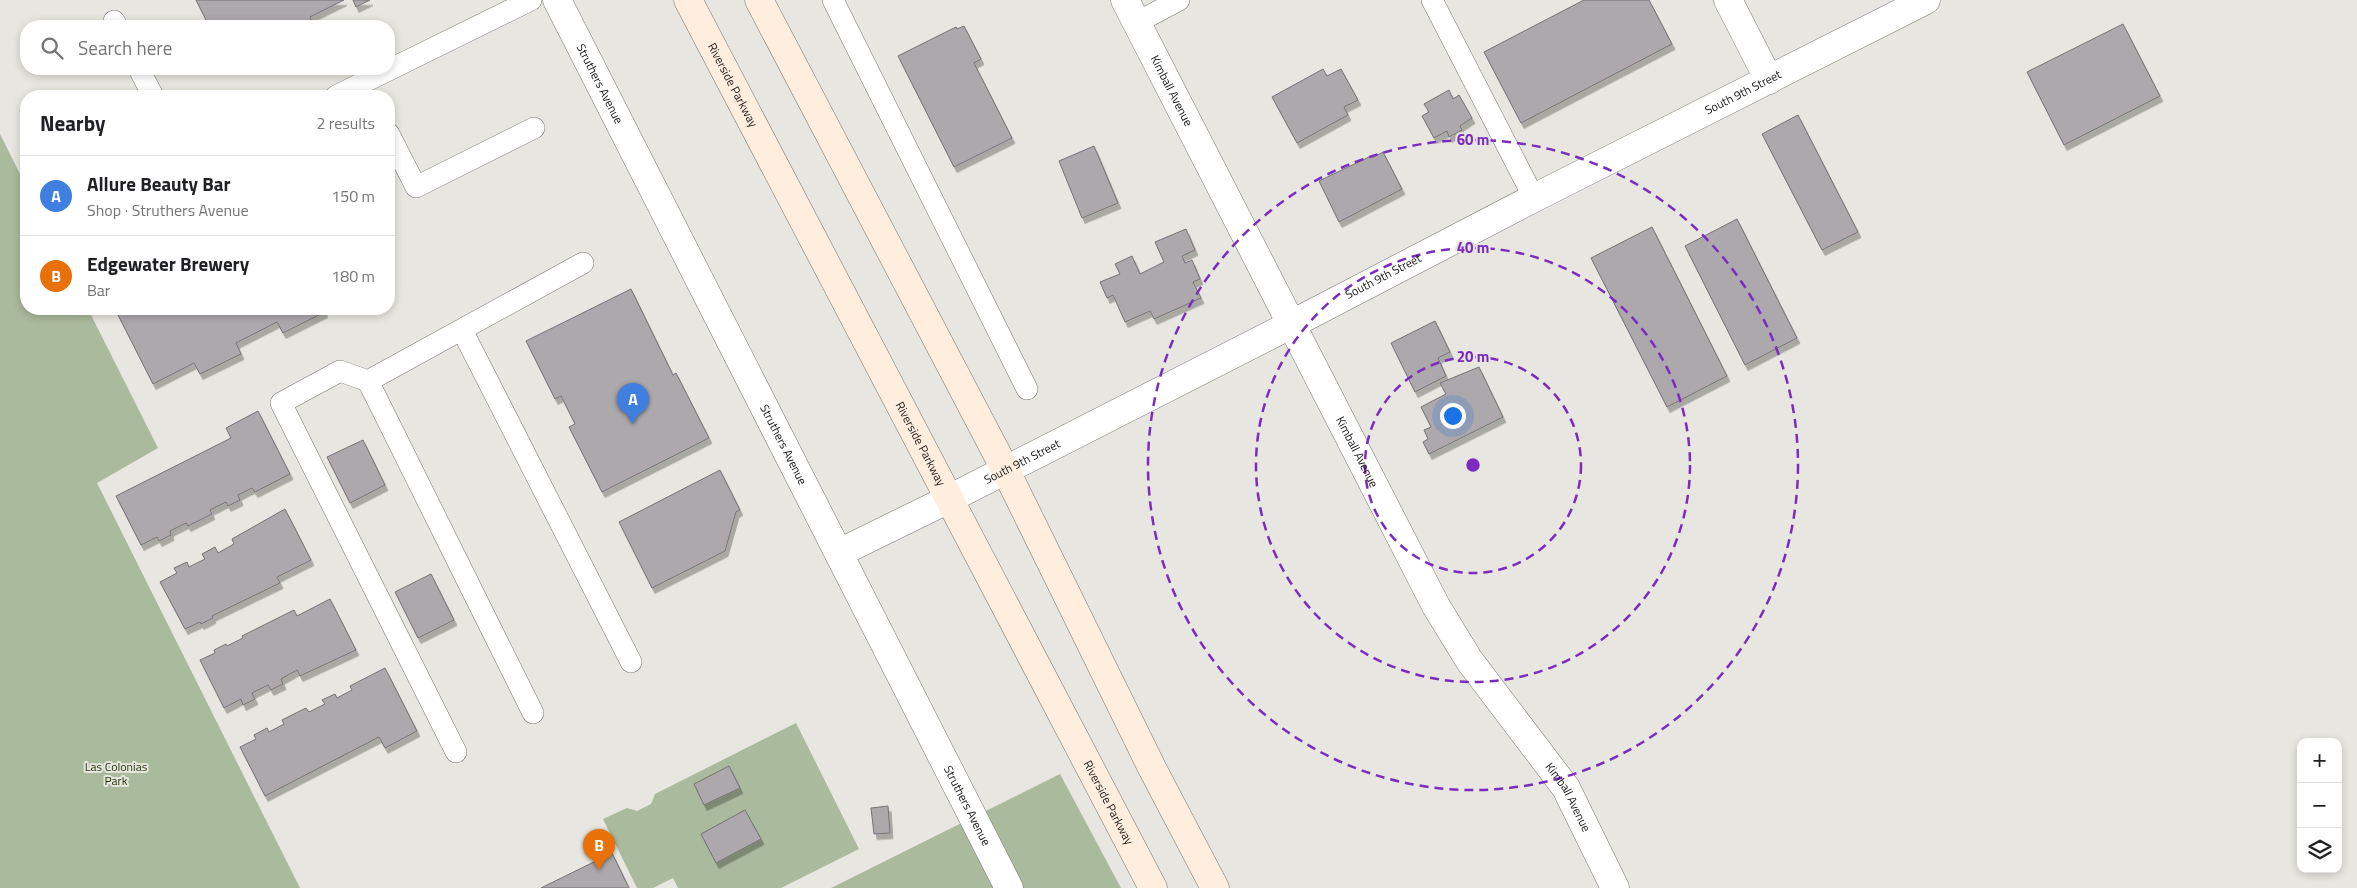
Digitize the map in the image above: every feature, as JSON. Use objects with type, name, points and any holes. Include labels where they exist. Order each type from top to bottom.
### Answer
[{"type":"main road","name":"Riverside Parkway","points":[[688,0],[1153,888]]},
{"type":"main road","points":[[759,0],[1005,469],[1152,768],[1215,888]]},
{"type":"street","name":"Struthers Avenue","points":[[557,0],[1009,888]]},
{"type":"street","points":[[1728,0],[1769,80]]},
{"type":"street","name":"South 9th Street","points":[[838,553],[948,499],[1292,324],[1534,198],[1926,0]]},
{"type":"street","name":"Kimball Avenue","points":[[1130,11],[1436,606],[1469,660],[1566,788],[1615,888]]},
{"type":"lane","points":[[395,73],[531,0]]},
{"type":"lane","points":[[833,0],[1027,389]]},
{"type":"lane","points":[[1130,11],[1179,0]]},
{"type":"lane","points":[[1432,0],[1534,198]]},
{"type":"lane","points":[[142,75],[150,90]]},
{"type":"lane","points":[[366,89],[392,75]]},
{"type":"lane","points":[[395,146],[416,187],[534,128]]},
{"type":"lane","points":[[368,381],[583,263]]},
{"type":"lane","points":[[462,330],[631,662]]},
{"type":"lane","points":[[456,752],[281,403],[340,371],[368,381],[533,713]]},
{"type":"green space","name":"Las Colonias Park","points":[[0,134],[20,174],[20,315],[91,315],[158,448],[97,483],[300,888],[0,888]]},
{"type":"green space","points":[[796,723],[859,849],[781,888],[678,888],[673,878],[653,888],[637,888],[603,819],[627,808],[637,811],[651,804],[655,794]]},
{"type":"green space","points":[[1060,774],[1121,888],[831,888]]},
{"type":"building","points":[[196,0],[344,0],[310,17],[311,20],[206,20]]},
{"type":"building","points":[[353,0],[370,0],[356,7]]},
{"type":"building","points":[[1584,0],[1649,0],[1672,44],[1521,123],[1484,52]]},
{"type":"building","points":[[2123,24],[2160,96],[2064,145],[2027,72]]},
{"type":"building","points":[[964,26],[981,59],[974,63],[1012,138],[954,167],[898,56],[956,27],[957,29]]},
{"type":"building","points":[[1323,69],[1327,76],[1341,69],[1358,100],[1344,107],[1348,115],[1297,143],[1272,97]]},
{"type":"building","points":[[1449,90],[1453,99],[1459,95],[1472,118],[1460,126],[1462,130],[1449,137],[1447,131],[1434,138],[1422,116],[1429,112],[1424,104]]},
{"type":"building","points":[[1798,115],[1858,232],[1822,250],[1762,134]]},
{"type":"building","points":[[1094,146],[1118,203],[1082,218],[1059,161]]},
{"type":"building","points":[[1383,152],[1402,189],[1339,222],[1319,181]]},
{"type":"building","points":[[1737,219],[1797,338],[1745,365],[1685,246]]},
{"type":"building","points":[[1652,227],[1727,376],[1667,407],[1591,258]]},
{"type":"building","points":[[1186,229],[1195,250],[1182,256],[1185,263],[1192,260],[1200,279],[1193,282],[1201,298],[1154,319],[1150,311],[1125,322],[1113,295],[1107,298],[1100,282],[1120,274],[1115,264],[1132,256],[1140,274],[1164,262],[1155,242]]},
{"type":"building","points":[[631,289],[673,375],[676,373],[709,438],[602,492],[569,427],[575,424],[561,396],[555,399],[526,341]]},
{"type":"building","points":[[118,315],[319,315],[283,333],[277,322],[236,343],[241,354],[200,374],[194,363],[153,384]]},
{"type":"building","points":[[1435,321],[1450,352],[1438,358],[1446,376],[1415,392],[1391,343]]},
{"type":"building","points":[[1479,367],[1503,417],[1429,454],[1423,442],[1428,439],[1424,430],[1431,427],[1421,407],[1446,394],[1440,383]]},
{"type":"building","points":[[258,411],[290,474],[255,492],[252,488],[238,495],[240,500],[228,506],[226,502],[210,510],[212,514],[188,526],[186,523],[170,531],[171,535],[159,541],[157,537],[141,545],[116,496],[231,438],[226,428]]},
{"type":"building","points":[[363,440],[385,485],[350,503],[327,457]]},
{"type":"building","points":[[720,470],[740,510],[736,512],[725,551],[652,588],[619,522]]},
{"type":"building","points":[[285,509],[311,560],[277,577],[280,583],[212,616],[213,618],[201,624],[200,622],[185,629],[160,582],[177,573],[174,568],[187,562],[189,567],[205,559],[202,554],[215,547],[218,553],[234,544],[232,539]]},
{"type":"building","points":[[431,574],[454,620],[418,638],[395,592]]},
{"type":"building","points":[[330,599],[356,650],[300,676],[297,670],[281,679],[283,684],[271,690],[268,685],[252,693],[255,699],[243,705],[241,699],[224,708],[200,660],[215,653],[214,650],[243,638],[242,636],[294,610],[297,616]]},
{"type":"building","points":[[385,668],[417,731],[385,748],[379,737],[265,796],[240,747],[256,739],[254,735],[267,728],[269,732],[284,724],[282,720],[306,708],[309,712],[325,704],[322,700],[335,694],[337,698],[352,690],[350,686]]},
{"type":"building","points":[[729,766],[740,788],[704,805],[694,784]]},
{"type":"building","points":[[888,806],[890,833],[874,834],[871,808]]},
{"type":"building","points":[[745,810],[761,839],[716,863],[701,834]]},
{"type":"building","points":[[612,853],[629,888],[541,888]]},
{"type":"place","name":"Allure Beauty Bar","points":[[633,424]]},
{"type":"place","name":"Edgewater Brewery","points":[[599,870]]}]
